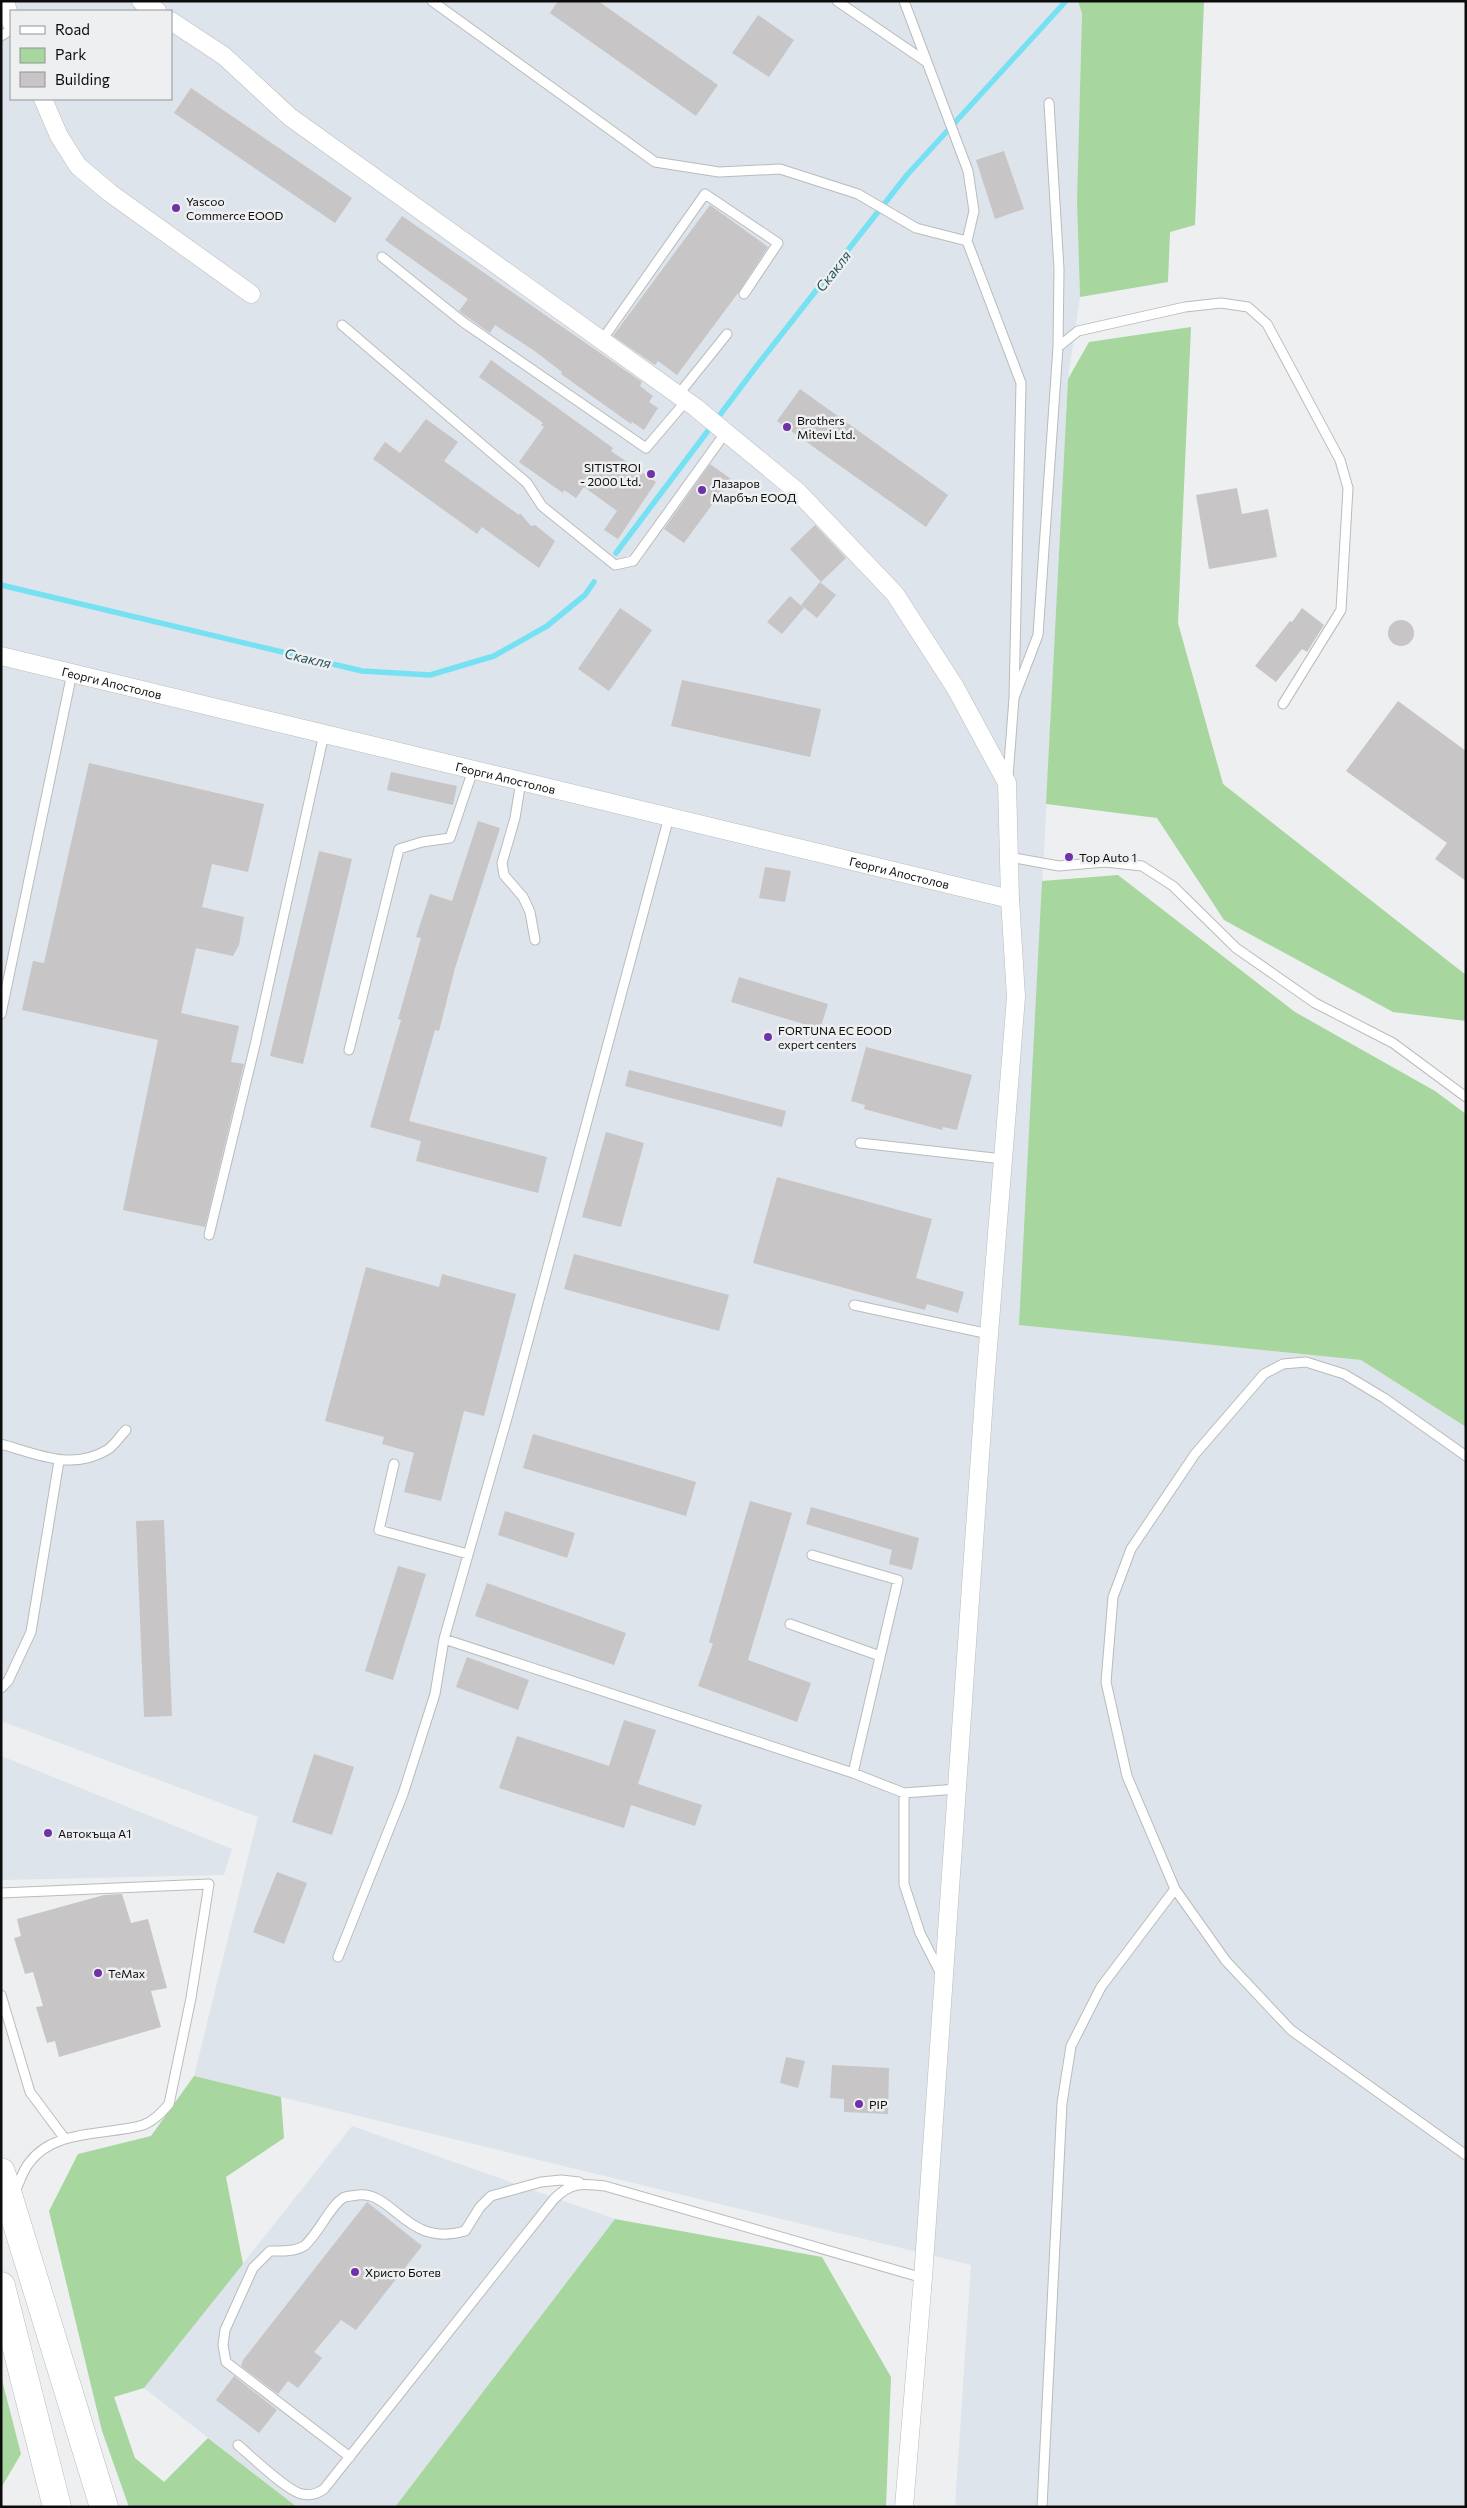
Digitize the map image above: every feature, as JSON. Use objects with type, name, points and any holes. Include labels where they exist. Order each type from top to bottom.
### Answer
[{"type":"main road","points":[[1,2172],[104,2507]]},
{"type":"main road","points":[[1,2286],[57,2507]]},
{"type":"street","points":[[6,1],[10,18]]},
{"type":"street","points":[[142,1],[155,10]]},
{"type":"street","points":[[172,22],[224,56],[290,117],[682,398],[798,492],[895,594],[955,687],[1007,783],[1010,899],[1016,997],[989,1334],[923,2278],[904,2507]]},
{"type":"street","points":[[43,100],[59,136],[78,166],[110,193],[251,294]]},
{"type":"street","name":"Георги Апостолов","points":[[1,656],[1010,899]]},
{"type":"lane","points":[[432,1],[655,162],[719,172],[780,169],[858,194],[916,228],[967,241]]},
{"type":"lane","points":[[837,1],[925,61]]},
{"type":"lane","points":[[904,1],[968,171],[974,211],[967,241],[1021,383],[1014,698],[1007,783]]},
{"type":"lane","points":[[1014,698],[1038,635],[1058,346],[1058,269],[1049,103]]},
{"type":"lane","points":[[602,340],[705,194],[778,243],[744,294]]},
{"type":"lane","points":[[382,257],[462,322],[646,448],[727,334]]},
{"type":"lane","points":[[1058,346],[1078,331],[1185,307],[1221,303],[1248,307],[1267,324],[1340,460],[1348,488],[1342,610],[1283,704]]},
{"type":"lane","points":[[342,325],[527,483],[542,506],[615,565],[633,561],[726,432]]},
{"type":"lane","points":[[1,1014],[72,673]]},
{"type":"lane","points":[[208,1235],[255,1045],[324,734]]},
{"type":"lane","points":[[349,1050],[399,850],[422,842],[450,838],[473,770]]},
{"type":"lane","points":[[521,781],[515,818],[502,863],[504,876],[522,897],[530,912],[535,940]]},
{"type":"lane","points":[[338,1956],[403,1794],[435,1694],[444,1639],[669,817]]},
{"type":"lane","points":[[1009,857],[1060,866],[1105,862],[1142,866],[1173,886],[1236,948],[1315,1003],[1394,1044],[1466,1097]]},
{"type":"lane","points":[[860,1143],[1003,1159]]},
{"type":"lane","points":[[854,1305],[989,1334]]},
{"type":"lane","points":[[1466,1456],[1384,1398],[1344,1374],[1306,1362],[1283,1364],[1264,1374],[1195,1454],[1131,1549],[1112,1597],[1106,1682],[1127,1776],[1175,1889],[1226,1962],[1291,2030],[1466,2155]]},
{"type":"lane","points":[[1,1444],[59,1461],[83,1460],[108,1449],[126,1430]]},
{"type":"lane","points":[[1,1688],[8,1681],[31,1632],[59,1461]]},
{"type":"lane","points":[[394,1464],[379,1530],[468,1554]]},
{"type":"lane","points":[[812,1555],[898,1580],[854,1773]]},
{"type":"lane","points":[[790,1624],[880,1656]]},
{"type":"lane","points":[[444,1639],[854,1773],[904,1793],[957,1789]]},
{"type":"lane","points":[[904,1793],[904,1884],[920,1933],[944,1979]]},
{"type":"lane","points":[[1,1893],[209,1884],[191,1998],[169,2104],[159,2115],[144,2124],[65,2139],[44,2150],[30,2162],[11,2204]]},
{"type":"lane","points":[[1042,2507],[1062,2103],[1071,2046],[1101,1988],[1175,1889]]},
{"type":"lane","points":[[1,1994],[30,2092],[65,2139]]},
{"type":"lane","points":[[350,2456],[226,2362],[223,2345],[225,2330],[253,2268],[270,2251],[287,2251],[303,2246],[342,2198],[360,2195],[375,2198],[415,2228],[432,2234],[449,2235],[465,2231],[480,2206],[491,2196],[541,2182],[561,2180],[584,2183],[605,2186],[923,2278]]},
{"type":"lane","points":[[238,2445],[290,2488],[302,2494],[315,2495],[324,2490],[554,2199],[565,2188],[584,2183]]},
{"type":"shaded area","points":[[1,1],[1078,1],[1082,14],[1077,201],[1080,297],[1068,379],[1020,1325],[1361,1360],[1466,1427],[1466,2507],[955,2507],[971,2265],[194,2076],[258,1817],[1,1721]]},
{"type":"shaded area","points":[[1,1756],[232,1849],[224,1875],[1,1880]]},
{"type":"shaded area","points":[[352,2126],[615,2219],[395,2507],[297,2507],[144,2388]]},
{"type":"green space","points":[[1078,1],[1204,1],[1195,225],[1170,232],[1168,282],[1080,297],[1077,201],[1082,14]]},
{"type":"green space","points":[[1191,327],[1178,623],[1223,784],[1466,975],[1466,1021],[1393,1012],[1224,920],[1157,818],[1046,804],[1068,379],[1089,342]]},
{"type":"green space","points":[[1118,875],[1295,1012],[1435,1091],[1466,1114],[1466,1427],[1361,1360],[1019,1325],[1042,881]]},
{"type":"green space","points":[[194,2076],[281,2097],[284,2138],[226,2177],[243,2264],[144,2388],[114,2397],[135,2458],[164,2482],[208,2438],[297,2507],[129,2507],[102,2431],[49,2211],[78,2154],[151,2136]]},
{"type":"green space","points":[[615,2219],[822,2257],[891,2377],[886,2507],[395,2507]]},
{"type":"green space","points":[[1,2376],[21,2454],[1,2488]]},
{"type":"building","points":[[558,1],[598,1],[718,85],[696,116],[550,13]]},
{"type":"building","points":[[758,15],[794,40],[769,77],[732,53]]},
{"type":"building","points":[[191,88],[352,198],[335,223],[174,113]]},
{"type":"building","points":[[1004,151],[1024,209],[995,219],[976,160]]},
{"type":"building","points":[[710,205],[768,247],[738,293],[677,375],[658,361],[655,365],[613,336]]},
{"type":"building","points":[[402,216],[642,382],[640,386],[653,396],[649,402],[658,408],[644,430],[632,422],[631,424],[561,374],[562,372],[536,352],[495,325],[490,333],[459,311],[468,299],[385,240]]},
{"type":"building","points":[[491,360],[613,448],[611,451],[656,482],[618,539],[604,530],[617,511],[584,487],[576,498],[564,490],[563,493],[519,462],[544,427],[541,425],[543,423],[479,377]]},
{"type":"building","points":[[800,389],[948,495],[926,527],[777,421]]},
{"type":"building","points":[[426,419],[458,442],[444,461],[519,515],[520,513],[531,526],[535,525],[555,541],[539,568],[482,527],[477,534],[373,459],[385,442],[400,453]]},
{"type":"building","points":[[710,464],[731,479],[684,543],[664,529]]},
{"type":"building","points":[[1237,488],[1242,514],[1268,509],[1277,557],[1209,569],[1196,495]]},
{"type":"building","points":[[815,525],[846,558],[821,582],[790,549]]},
{"type":"building","points":[[820,582],[836,595],[817,618],[801,605]]},
{"type":"building","points":[[790,596],[804,608],[782,634],[767,622]]},
{"type":"building","points":[[620,608],[652,630],[609,691],[578,669]]},
{"type":"building","points":[[1302,608],[1324,625],[1307,652],[1302,649],[1276,682],[1255,666]]},
{"type":"building","points":[[1401,620],[1410,624],[1414,633],[1410,642],[1401,646],[1392,642],[1388,633],[1392,624]]},
{"type":"building","points":[[682,680],[821,709],[810,757],[671,726]]},
{"type":"building","points":[[1398,701],[1466,751],[1466,881],[1435,859],[1447,843],[1346,771]]},
{"type":"building","points":[[89,763],[264,804],[248,872],[212,864],[202,907],[244,917],[239,945],[233,956],[196,948],[181,1013],[239,1026],[231,1062],[244,1064],[205,1227],[123,1210],[158,1040],[22,1010],[33,961],[44,963]]},
{"type":"building","points":[[391,772],[457,786],[453,805],[387,790]]},
{"type":"building","points":[[478,821],[500,828],[455,968],[439,1031],[435,1030],[409,1121],[547,1157],[538,1193],[416,1161],[421,1141],[370,1127],[401,1020],[398,1019],[421,938],[416,937],[430,894],[452,901]]},
{"type":"building","points":[[319,851],[352,859],[303,1064],[270,1056]]},
{"type":"building","points":[[765,867],[791,871],[785,902],[759,898]]},
{"type":"building","points":[[739,977],[828,1004],[820,1029],[731,1002]]},
{"type":"building","points":[[866,1047],[972,1075],[957,1130],[943,1127],[942,1130],[864,1109],[865,1105],[851,1101]]},
{"type":"building","points":[[629,1070],[786,1111],[782,1127],[625,1086]]},
{"type":"building","points":[[606,1132],[644,1143],[621,1227],[582,1217]]},
{"type":"building","points":[[777,1177],[932,1219],[916,1278],[964,1292],[958,1313],[927,1304],[925,1310],[753,1263]]},
{"type":"building","points":[[574,1254],[729,1295],[719,1331],[564,1289]]},
{"type":"building","points":[[366,1267],[439,1287],[442,1274],[516,1294],[484,1416],[464,1411],[441,1501],[404,1492],[414,1453],[382,1444],[384,1437],[325,1421]]},
{"type":"building","points":[[533,1434],[696,1482],[686,1516],[523,1468]]},
{"type":"building","points":[[750,1501],[792,1513],[748,1660],[811,1683],[797,1722],[698,1686],[713,1644],[709,1642]]},
{"type":"building","points":[[811,1507],[919,1538],[912,1570],[889,1564],[892,1550],[806,1524]]},
{"type":"building","points":[[505,1511],[575,1533],[567,1558],[498,1535]]},
{"type":"building","points":[[164,1520],[172,1716],[144,1717],[136,1521]]},
{"type":"building","points":[[398,1566],[426,1574],[393,1680],[365,1671]]},
{"type":"building","points":[[487,1583],[626,1633],[614,1665],[475,1616]]},
{"type":"building","points":[[467,1657],[529,1680],[518,1710],[456,1687]]},
{"type":"building","points":[[624,1720],[656,1730],[638,1784],[702,1805],[695,1826],[631,1805],[624,1828],[499,1788],[517,1736],[609,1766]]},
{"type":"building","points":[[314,1754],[354,1767],[332,1835],[292,1822]]},
{"type":"building","points":[[277,1872],[307,1883],[284,1944],[253,1932]]},
{"type":"building","name":"TeMax","points":[[122,1894],[131,1923],[148,1919],[167,1988],[151,1991],[161,2027],[59,2057],[55,2041],[47,2043],[36,2007],[43,2006],[33,1972],[25,1974],[14,1938],[21,1936],[17,1919],[104,1895]]},
{"type":"building","points":[[786,2057],[805,2061],[798,2088],[780,2083]]},
{"type":"building","points":[[832,2065],[889,2068],[888,2114],[844,2112],[844,2099],[830,2098]]},
{"type":"building","points":[[367,2202],[422,2246],[356,2330],[341,2320],[314,2352],[322,2358],[298,2388],[288,2381],[278,2394],[241,2366],[243,2360]]},
{"type":"building","points":[[234,2376],[277,2410],[259,2433],[216,2400]]},
{"type":"waterway","name":"Скакля","points":[[616,553],[759,363],[907,175],[1066,1]]},
{"type":"waterway","name":"Скакля","points":[[1,585],[362,671],[430,675],[494,656],[547,626],[585,595],[594,582]]},
{"type":"place","name":"Yascoo Commerce EOOD","points":[[176,208]]},
{"type":"place","name":"Brothers Mitevi Ltd.","points":[[787,427]]},
{"type":"place","name":"SITISTROI - 2000 Ltd.","points":[[651,474]]},
{"type":"place","name":"Лазаров Марбъл ЕООД","points":[[702,490]]},
{"type":"place","name":"Top Auto 1","points":[[1069,857]]},
{"type":"place","name":"FORTUNA EC EOOD expert centers","points":[[768,1037]]},
{"type":"place","name":"Автокъща А1","points":[[48,1833]]},
{"type":"place","name":"TeMax","points":[[98,1973]]},
{"type":"place","name":"PIP","points":[[859,2104]]},
{"type":"place","name":"Христо Ботев","points":[[355,2272]]}]
